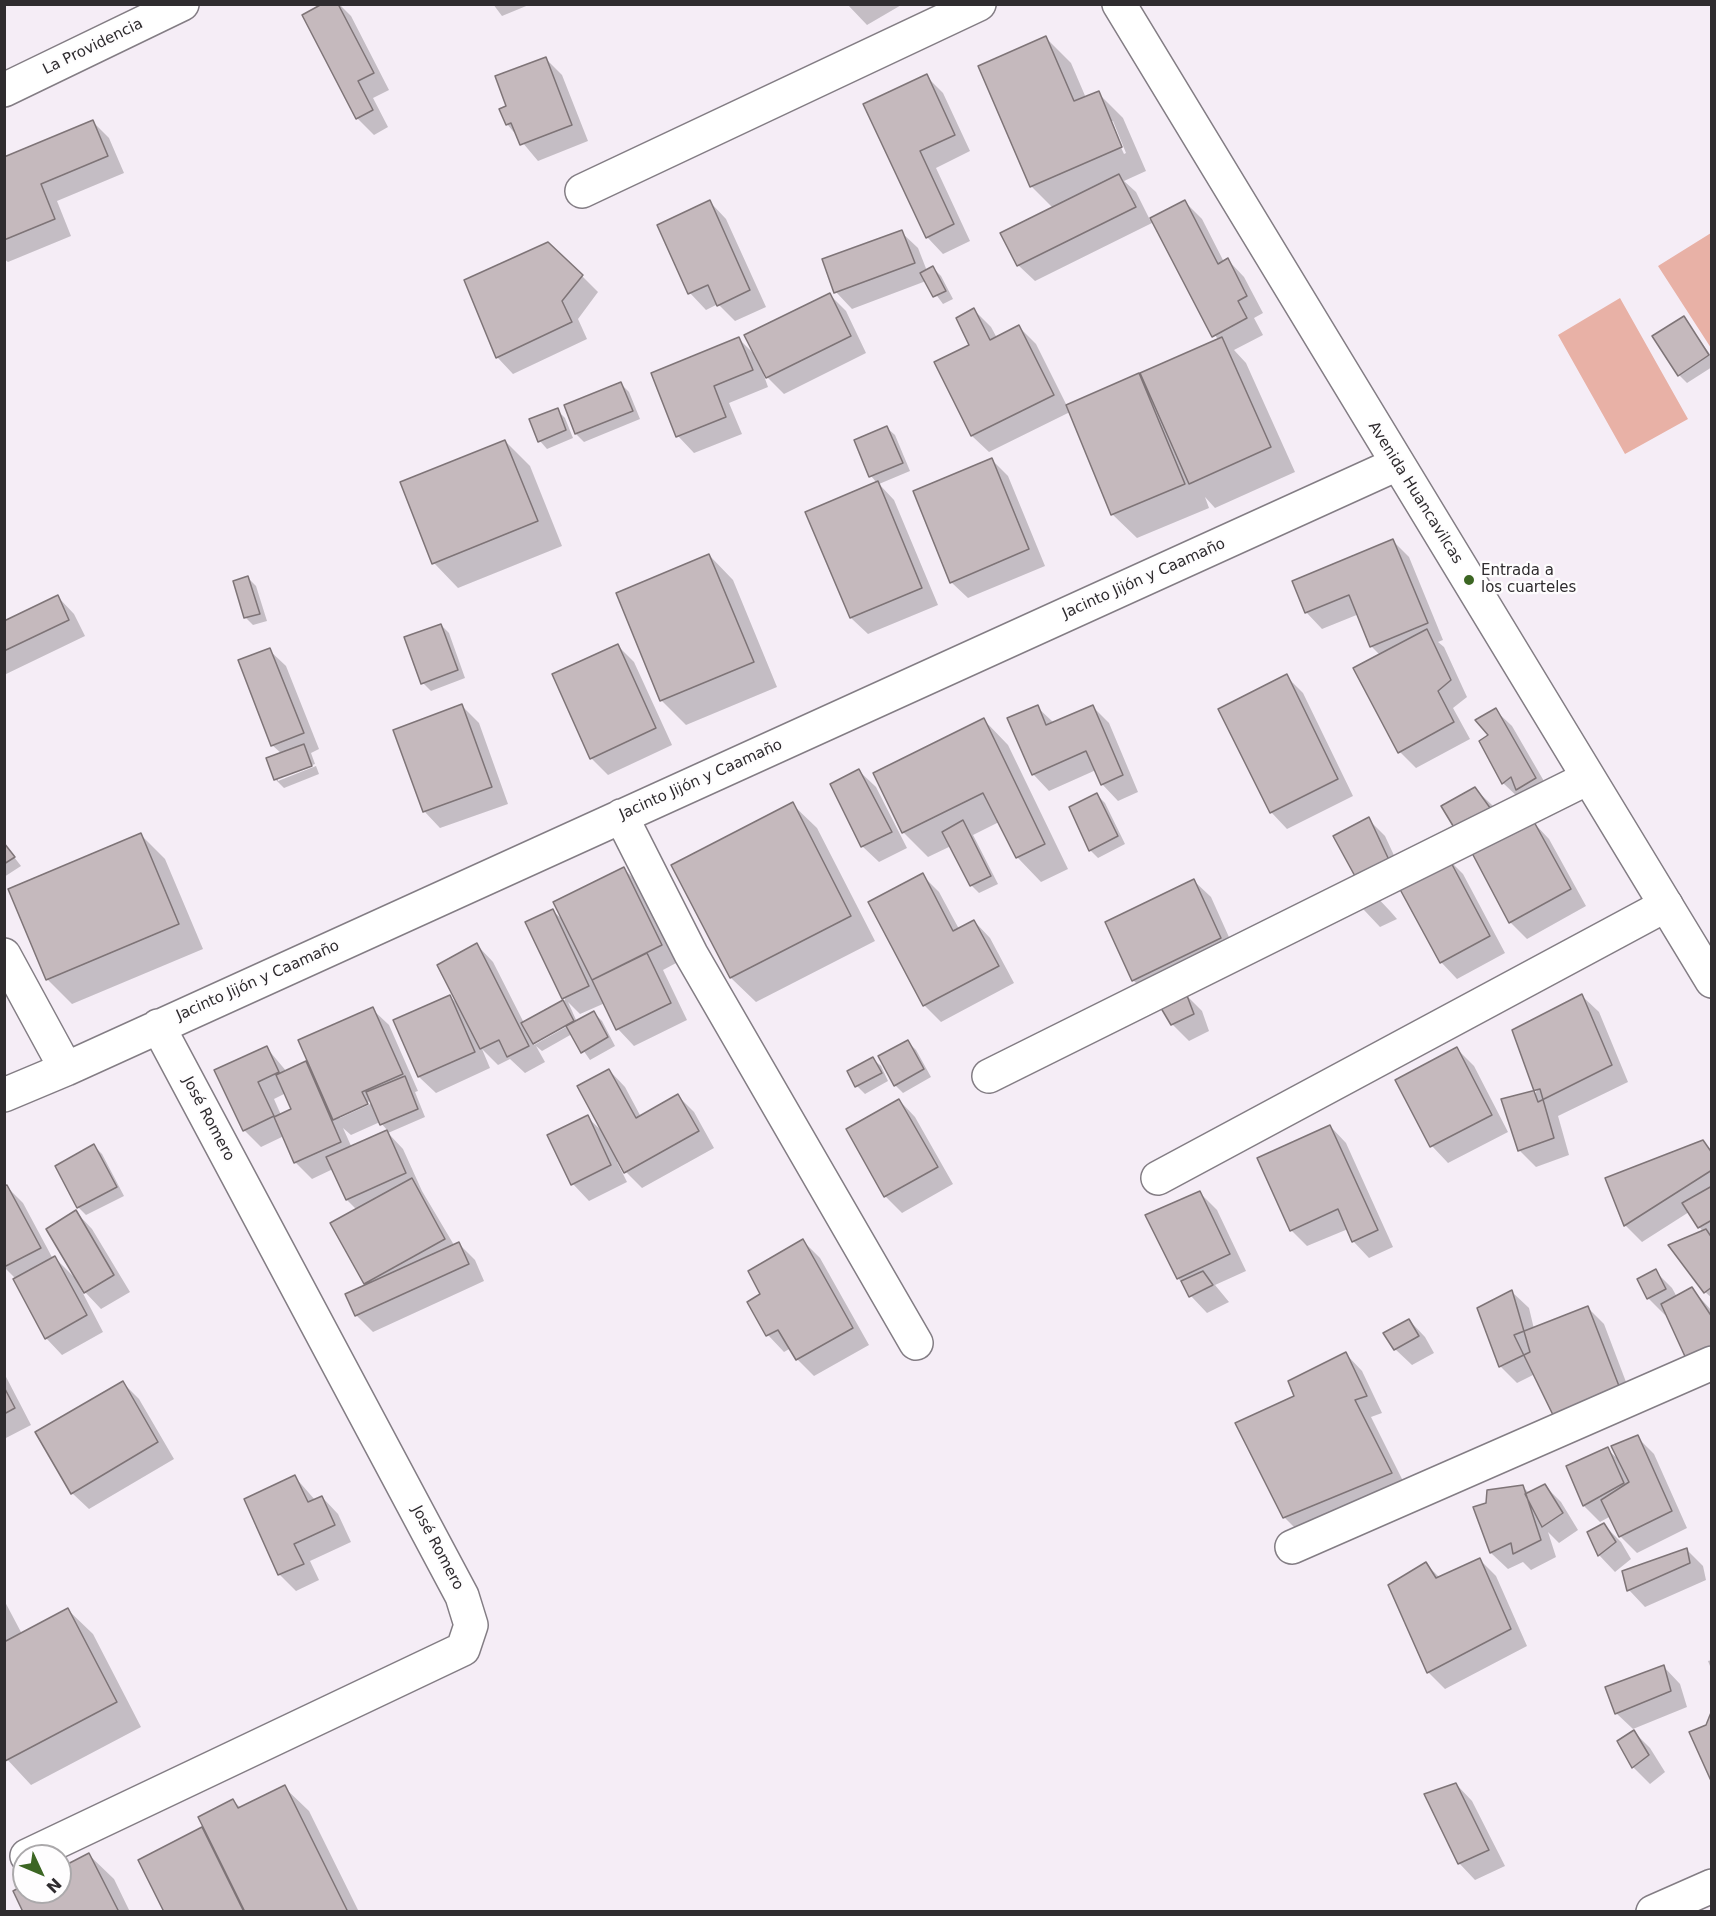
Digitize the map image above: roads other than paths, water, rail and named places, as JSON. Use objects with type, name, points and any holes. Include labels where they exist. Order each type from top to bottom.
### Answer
[{"type":"street","name":"La Providencia","points":[[4,90],[182,4]]},
{"type":"street","points":[[582,191],[979,4]]},
{"type":"street","name":"Avenida Huancavilcas","points":[[1119,4],[1712,981]]},
{"type":"street","name":"Jacinto Jijón y Caamaño","points":[[4,1095],[66,1069],[1397,464]]},
{"type":"street","points":[[989,1076],[1588,778]]},
{"type":"street","points":[[621,816],[691,954],[916,1343]]},
{"type":"street","points":[[1158,1178],[1666,905]]},
{"type":"street","points":[[4,955],[66,1069]]},
{"type":"street","name":"José Romero","points":[[53,1844],[463,1649],[471,1625],[457,1586],[158,1026]]},
{"type":"street","points":[[1292,1547],[1712,1363]]},
{"type":"street","points":[[1653,1911],[1712,1886]]},
{"type":"place","name":"Entrada a los cuarteles","points":[[1469,580]]}]
